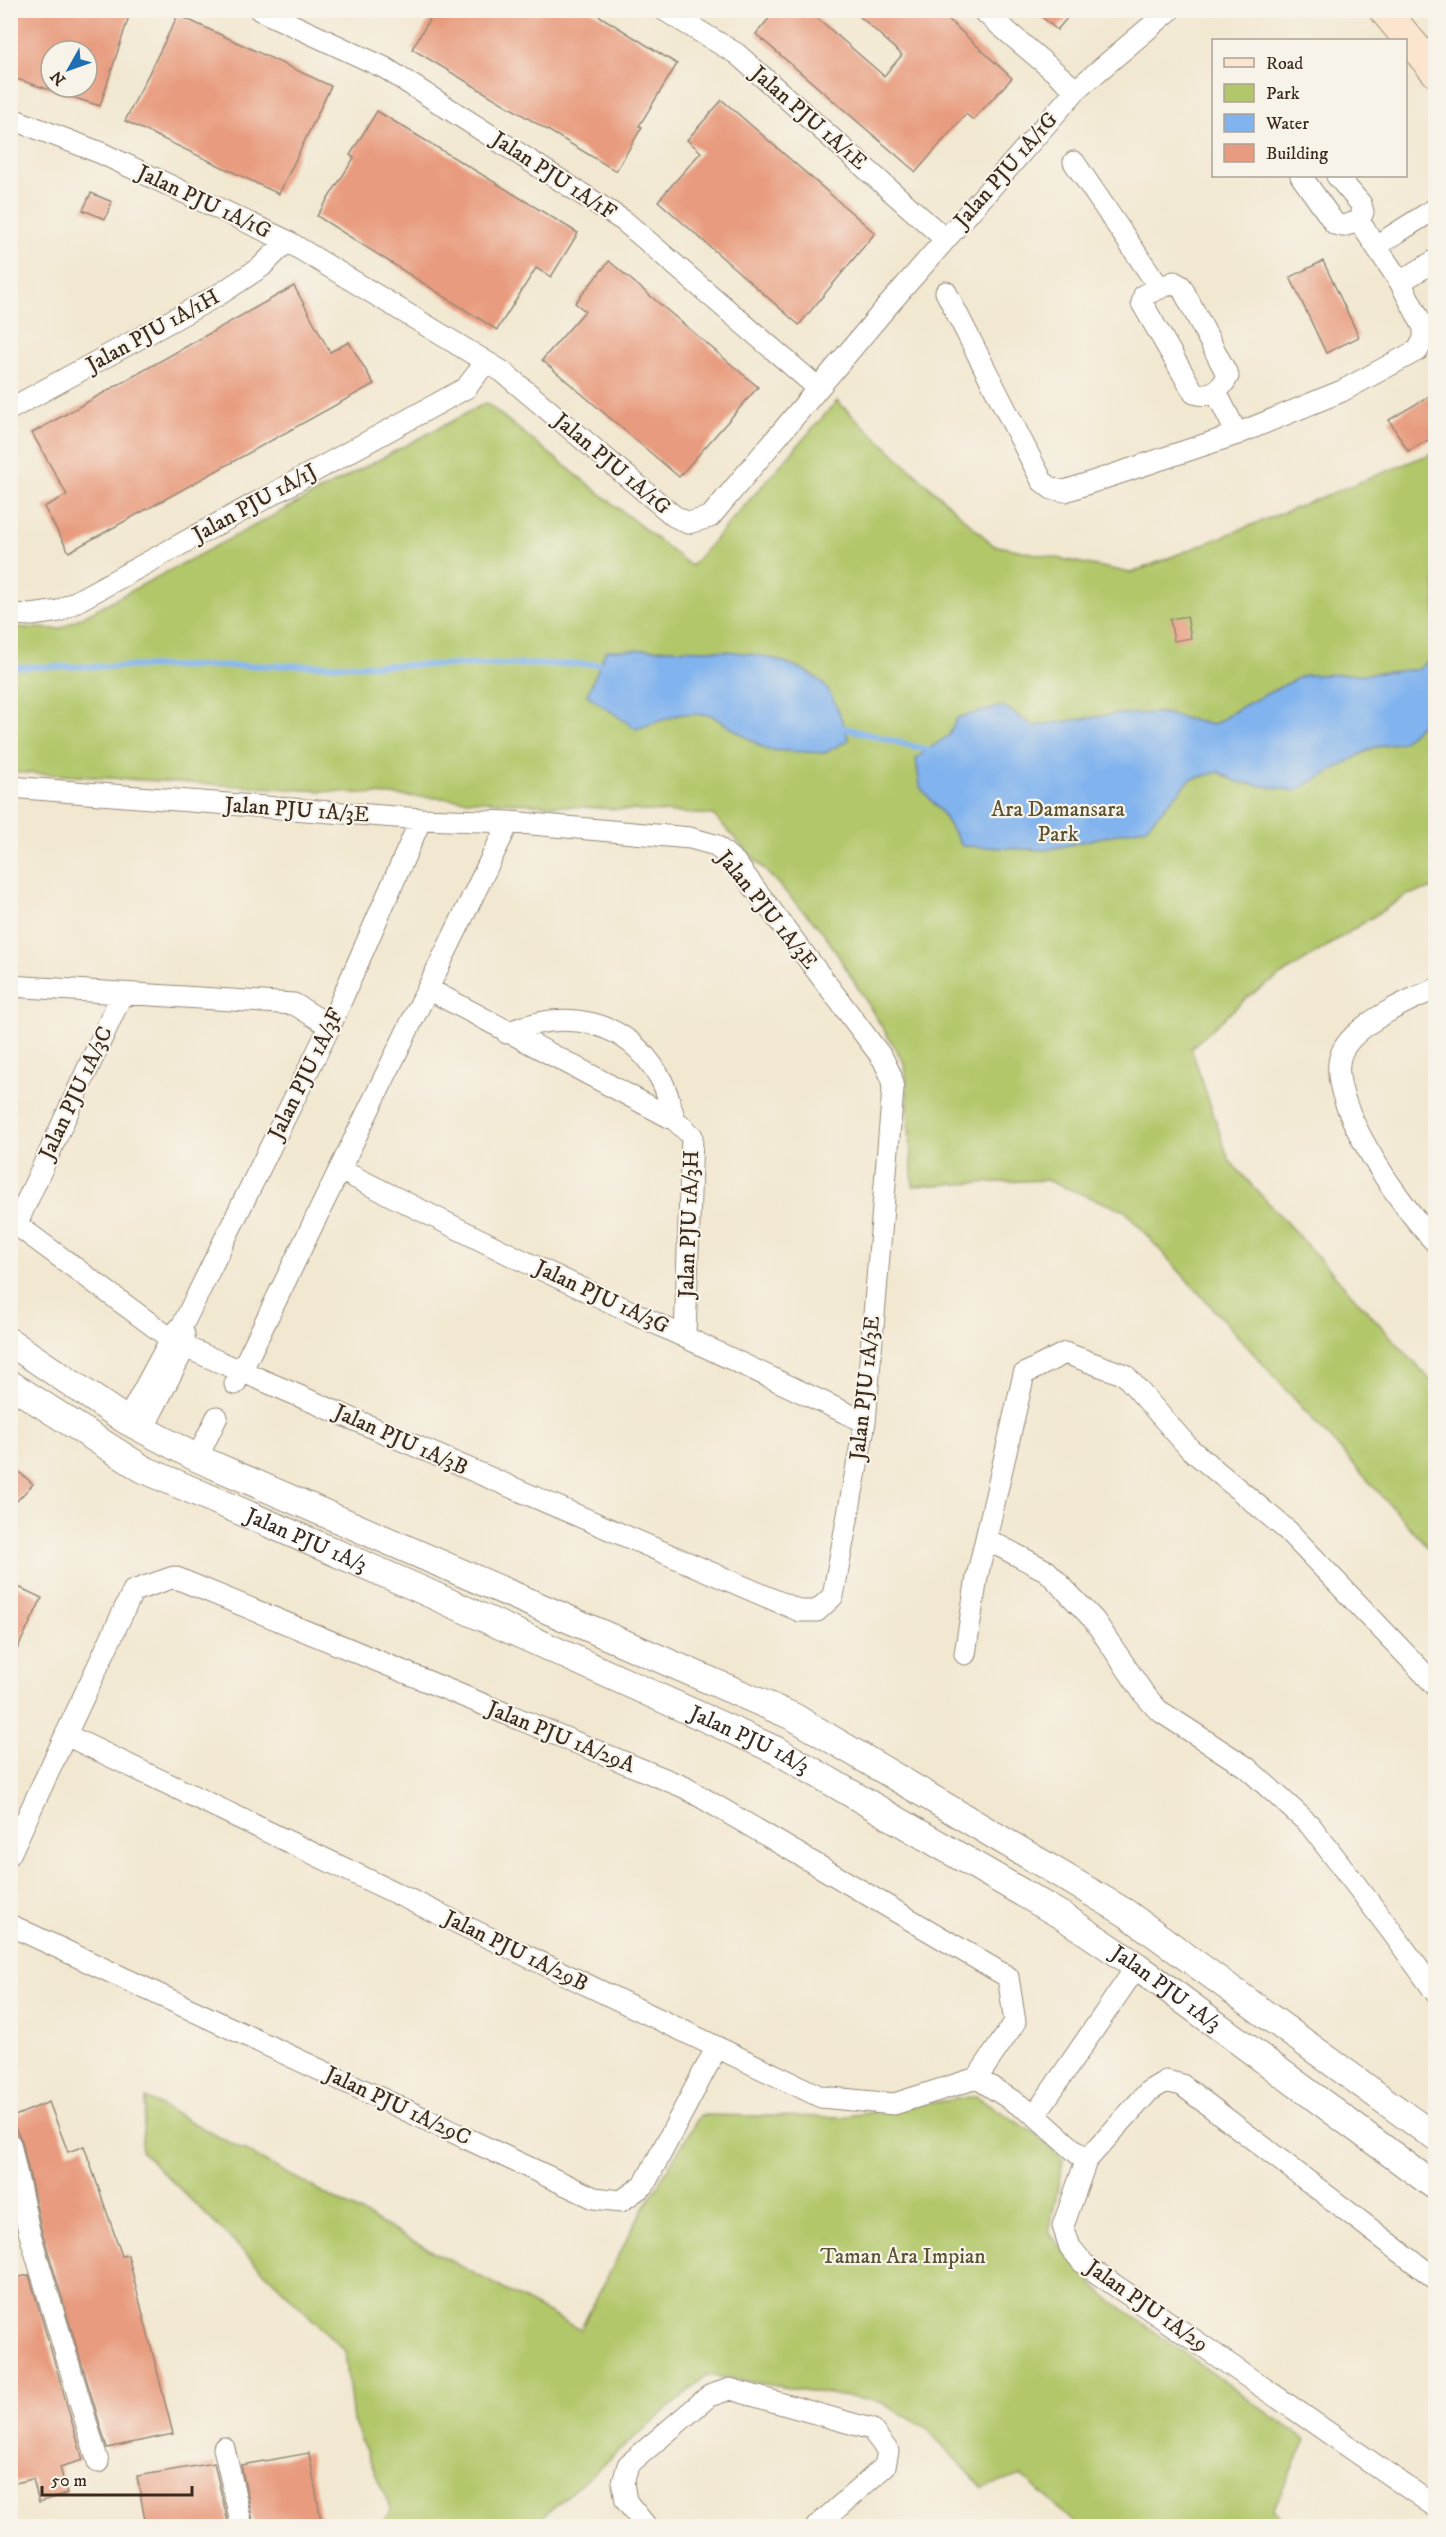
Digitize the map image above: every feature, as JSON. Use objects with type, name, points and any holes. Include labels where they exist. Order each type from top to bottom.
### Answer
[{"type":"main road","points":[[1384,10],[1436,72]]},
{"type":"street","name":"Jalan PJU 1A/1F","points":[[260,10],[385,68],[624,221],[818,388]]},
{"type":"street","name":"Jalan PJU 1A/1E","points":[[664,10],[737,54],[945,239]]},
{"type":"street","points":[[982,10],[1076,90]]},
{"type":"street","name":"Jalan PJU 1A/1G","points":[[10,118],[100,153],[286,242],[502,372],[674,516],[688,524],[710,517],[945,239],[1076,90],[1170,10]]},
{"type":"street","points":[[1074,162],[1160,287]]},
{"type":"street","points":[[1302,177],[1335,224],[1343,226],[1359,221],[1363,212],[1361,204],[1337,177]]},
{"type":"street","points":[[1376,246],[1436,208]]},
{"type":"street","points":[[946,292],[1042,481],[1052,489],[1065,491],[1237,434],[1342,391],[1418,350],[1424,339],[1424,328],[1400,282],[1359,221]]},
{"type":"street","name":"Jalan PJU 1A/1H","points":[[10,410],[220,294],[261,267],[286,242]]},
{"type":"street","points":[[1400,282],[1436,260]]},
{"type":"street","points":[[1174,282],[1181,286],[1228,376],[1216,392],[1201,396],[1194,393],[1142,303],[1144,295],[1174,282]]},
{"type":"street","name":"Jalan PJU 1A/1J","points":[[10,614],[32,615],[59,611],[466,388],[486,362]]},
{"type":"street","points":[[1216,392],[1237,434]]},
{"type":"street","name":"Jalan PJU 1A/3E","points":[[10,787],[421,819],[509,822],[690,838],[715,845],[735,862],[883,1059],[891,1076],[893,1089],[865,1422],[833,1596],[817,1611]]},
{"type":"street","name":"Jalan PJU 1A/3F","points":[[135,1425],[330,1026],[421,819]]},
{"type":"street","points":[[239,1377],[509,822]]},
{"type":"street","points":[[10,986],[294,1004],[330,1026]]},
{"type":"street","name":"Jalan PJU 1A/3H","points":[[428,989],[507,1033],[675,1120],[692,1136],[685,1336]]},
{"type":"street","points":[[1436,989],[1403,1002],[1356,1034],[1342,1052],[1337,1074],[1341,1092],[1379,1171],[1436,1243]]},
{"type":"street","name":"Jalan PJU 1A/3C","points":[[13,1222],[122,994]]},
{"type":"street","name":"Jalan PJU 1A/3H","points":[[507,1033],[530,1023],[551,1019],[580,1021],[611,1028],[634,1044],[660,1077],[675,1120]]},
{"type":"street","name":"Jalan PJU 1A/3G","points":[[340,1170],[504,1252],[865,1422]]},
{"type":"street","name":"Jalan PJU 1A/3B","points":[[13,1222],[239,1377],[425,1451],[800,1611],[817,1611]]},
{"type":"street","name":"Jalan PJU 1A/3","points":[[10,1342],[135,1425],[197,1458],[794,1717],[1126,1913],[1436,2138]]},
{"type":"street","points":[[966,1654],[977,1577],[1024,1374],[1065,1353],[1125,1375],[1190,1449],[1287,1530],[1436,1686]]},
{"type":"street","name":"Jalan PJU 1A/3","points":[[10,1384],[143,1469],[415,1587],[778,1751],[1064,1917],[1137,1966],[1436,2187]]},
{"type":"street","points":[[197,1458],[217,1417]]},
{"type":"street","points":[[986,1539],[1047,1570],[1094,1620],[1144,1694],[1158,1710],[1246,1767],[1310,1825],[1436,1993]]},
{"type":"street","name":"Jalan PJU 1A/29A","points":[[66,1735],[133,1591],[174,1577],[684,1787],[1008,1977],[1015,2022],[977,2078]]},
{"type":"street","points":[[10,1854],[66,1735]]},
{"type":"street","name":"Jalan PJU 1A/29B","points":[[66,1735],[821,2097],[894,2104],[977,2078]]},
{"type":"street","name":"Jalan PJU 1A/29C","points":[[10,1925],[594,2198],[621,2201],[644,2185],[717,2047]]},
{"type":"street","points":[[1035,2115],[1137,1966]]},
{"type":"street","points":[[977,2078],[1035,2115],[1086,2161]]},
{"type":"street","name":"Jalan PJU 1A/29","points":[[1436,2279],[1182,2085],[1166,2081],[1149,2091],[1086,2161],[1063,2226],[1070,2247],[1084,2264],[1436,2507]]},
{"type":"street","points":[[10,2144],[29,2231],[98,2462]]},
{"type":"street","points":[[646,2526],[626,2501],[623,2483],[628,2465],[709,2396],[730,2388],[871,2429],[888,2451],[885,2466],[817,2526]]},
{"type":"street","points":[[224,2448],[242,2526]]},
{"type":"green space","name":"Ara Damansara Park","points":[[837,401],[993,545],[1131,573],[1435,452],[1435,888],[1407,895],[1249,996],[1191,1048],[1229,1160],[1435,1385],[1435,1555],[1125,1211],[1046,1180],[913,1186],[905,1064],[824,933],[713,815],[11,772],[10,627],[59,629],[486,403],[691,566]]},
{"type":"green space","name":"Taman Ara Impian","points":[[976,2096],[1034,2133],[1063,2160],[1049,2233],[1102,2294],[1306,2440],[1273,2510],[1294,2526],[1078,2526],[1021,2475],[983,2488],[925,2427],[880,2402],[707,2375],[532,2526],[380,2526],[391,2510],[353,2421],[345,2351],[141,2151],[146,2098],[580,2330],[640,2214],[700,2115],[842,2117]]},
{"type":"water","points":[[606,650],[716,650],[772,658],[797,667],[818,679],[828,691],[837,707],[849,740],[825,753],[767,750],[711,715],[681,714],[636,729],[587,695]]},
{"type":"water","points":[[1435,655],[1435,718],[1428,718],[1402,742],[1372,748],[1296,791],[1237,782],[1219,772],[1191,779],[1146,827],[1047,850],[962,846],[941,812],[920,787],[916,758],[949,735],[957,718],[1003,706],[1033,726],[1116,714],[1162,713],[1213,725],[1243,706],[1304,675],[1368,674],[1419,669]]},
{"type":"building","points":[[10,10],[131,10],[100,106],[78,99],[99,99],[99,39],[39,39],[39,86],[10,77]]},
{"type":"building","points":[[435,10],[590,10],[677,64],[639,126],[642,127],[616,171],[412,49]]},
{"type":"building","points":[[776,10],[808,10],[884,76],[902,55],[853,10],[938,10],[1012,78],[973,120],[966,114],[916,172],[756,34]]},
{"type":"building","points":[[1034,10],[1074,10],[1057,30]]},
{"type":"building","points":[[178,15],[331,86],[279,194],[125,121]]},
{"type":"building","points":[[722,100],[875,233],[799,325],[658,201],[701,152],[687,140]]},
{"type":"building","points":[[377,111],[578,233],[551,277],[536,268],[497,330],[317,216],[354,158],[350,155]]},
{"type":"building","points":[[91,193],[112,202],[105,219],[83,210]]},
{"type":"building","points":[[609,261],[758,387],[679,477],[542,360],[585,311],[575,303]]},
{"type":"building","points":[[1323,261],[1359,337],[1326,353],[1290,277]]},
{"type":"building","points":[[294,286],[330,352],[349,342],[374,384],[69,552],[44,507],[67,495],[32,433]]},
{"type":"building","points":[[1436,392],[1436,436],[1408,451],[1389,420]]},
{"type":"building","points":[[1187,616],[1191,638],[1174,641],[1170,619]]},
{"type":"building","points":[[10,1464],[33,1484],[10,1508]]},
{"type":"building","points":[[10,1583],[42,1598],[10,1664]]},
{"type":"building","points":[[49,2102],[68,2152],[84,2146],[122,2256],[128,2255],[173,2434],[107,2448],[41,2228],[22,2141],[10,2118]]},
{"type":"building","points":[[29,2275],[83,2460],[60,2467],[67,2494],[39,2502],[33,2479],[15,2483],[10,2468],[10,2279]]},
{"type":"building","points":[[309,2453],[322,2526],[254,2526],[241,2465]]},
{"type":"building","points":[[214,2463],[229,2526],[146,2526],[137,2476]]},
{"type":"waterway","points":[[10,667],[607,664]]},
{"type":"waterway","points":[[837,726],[931,751]]}]
